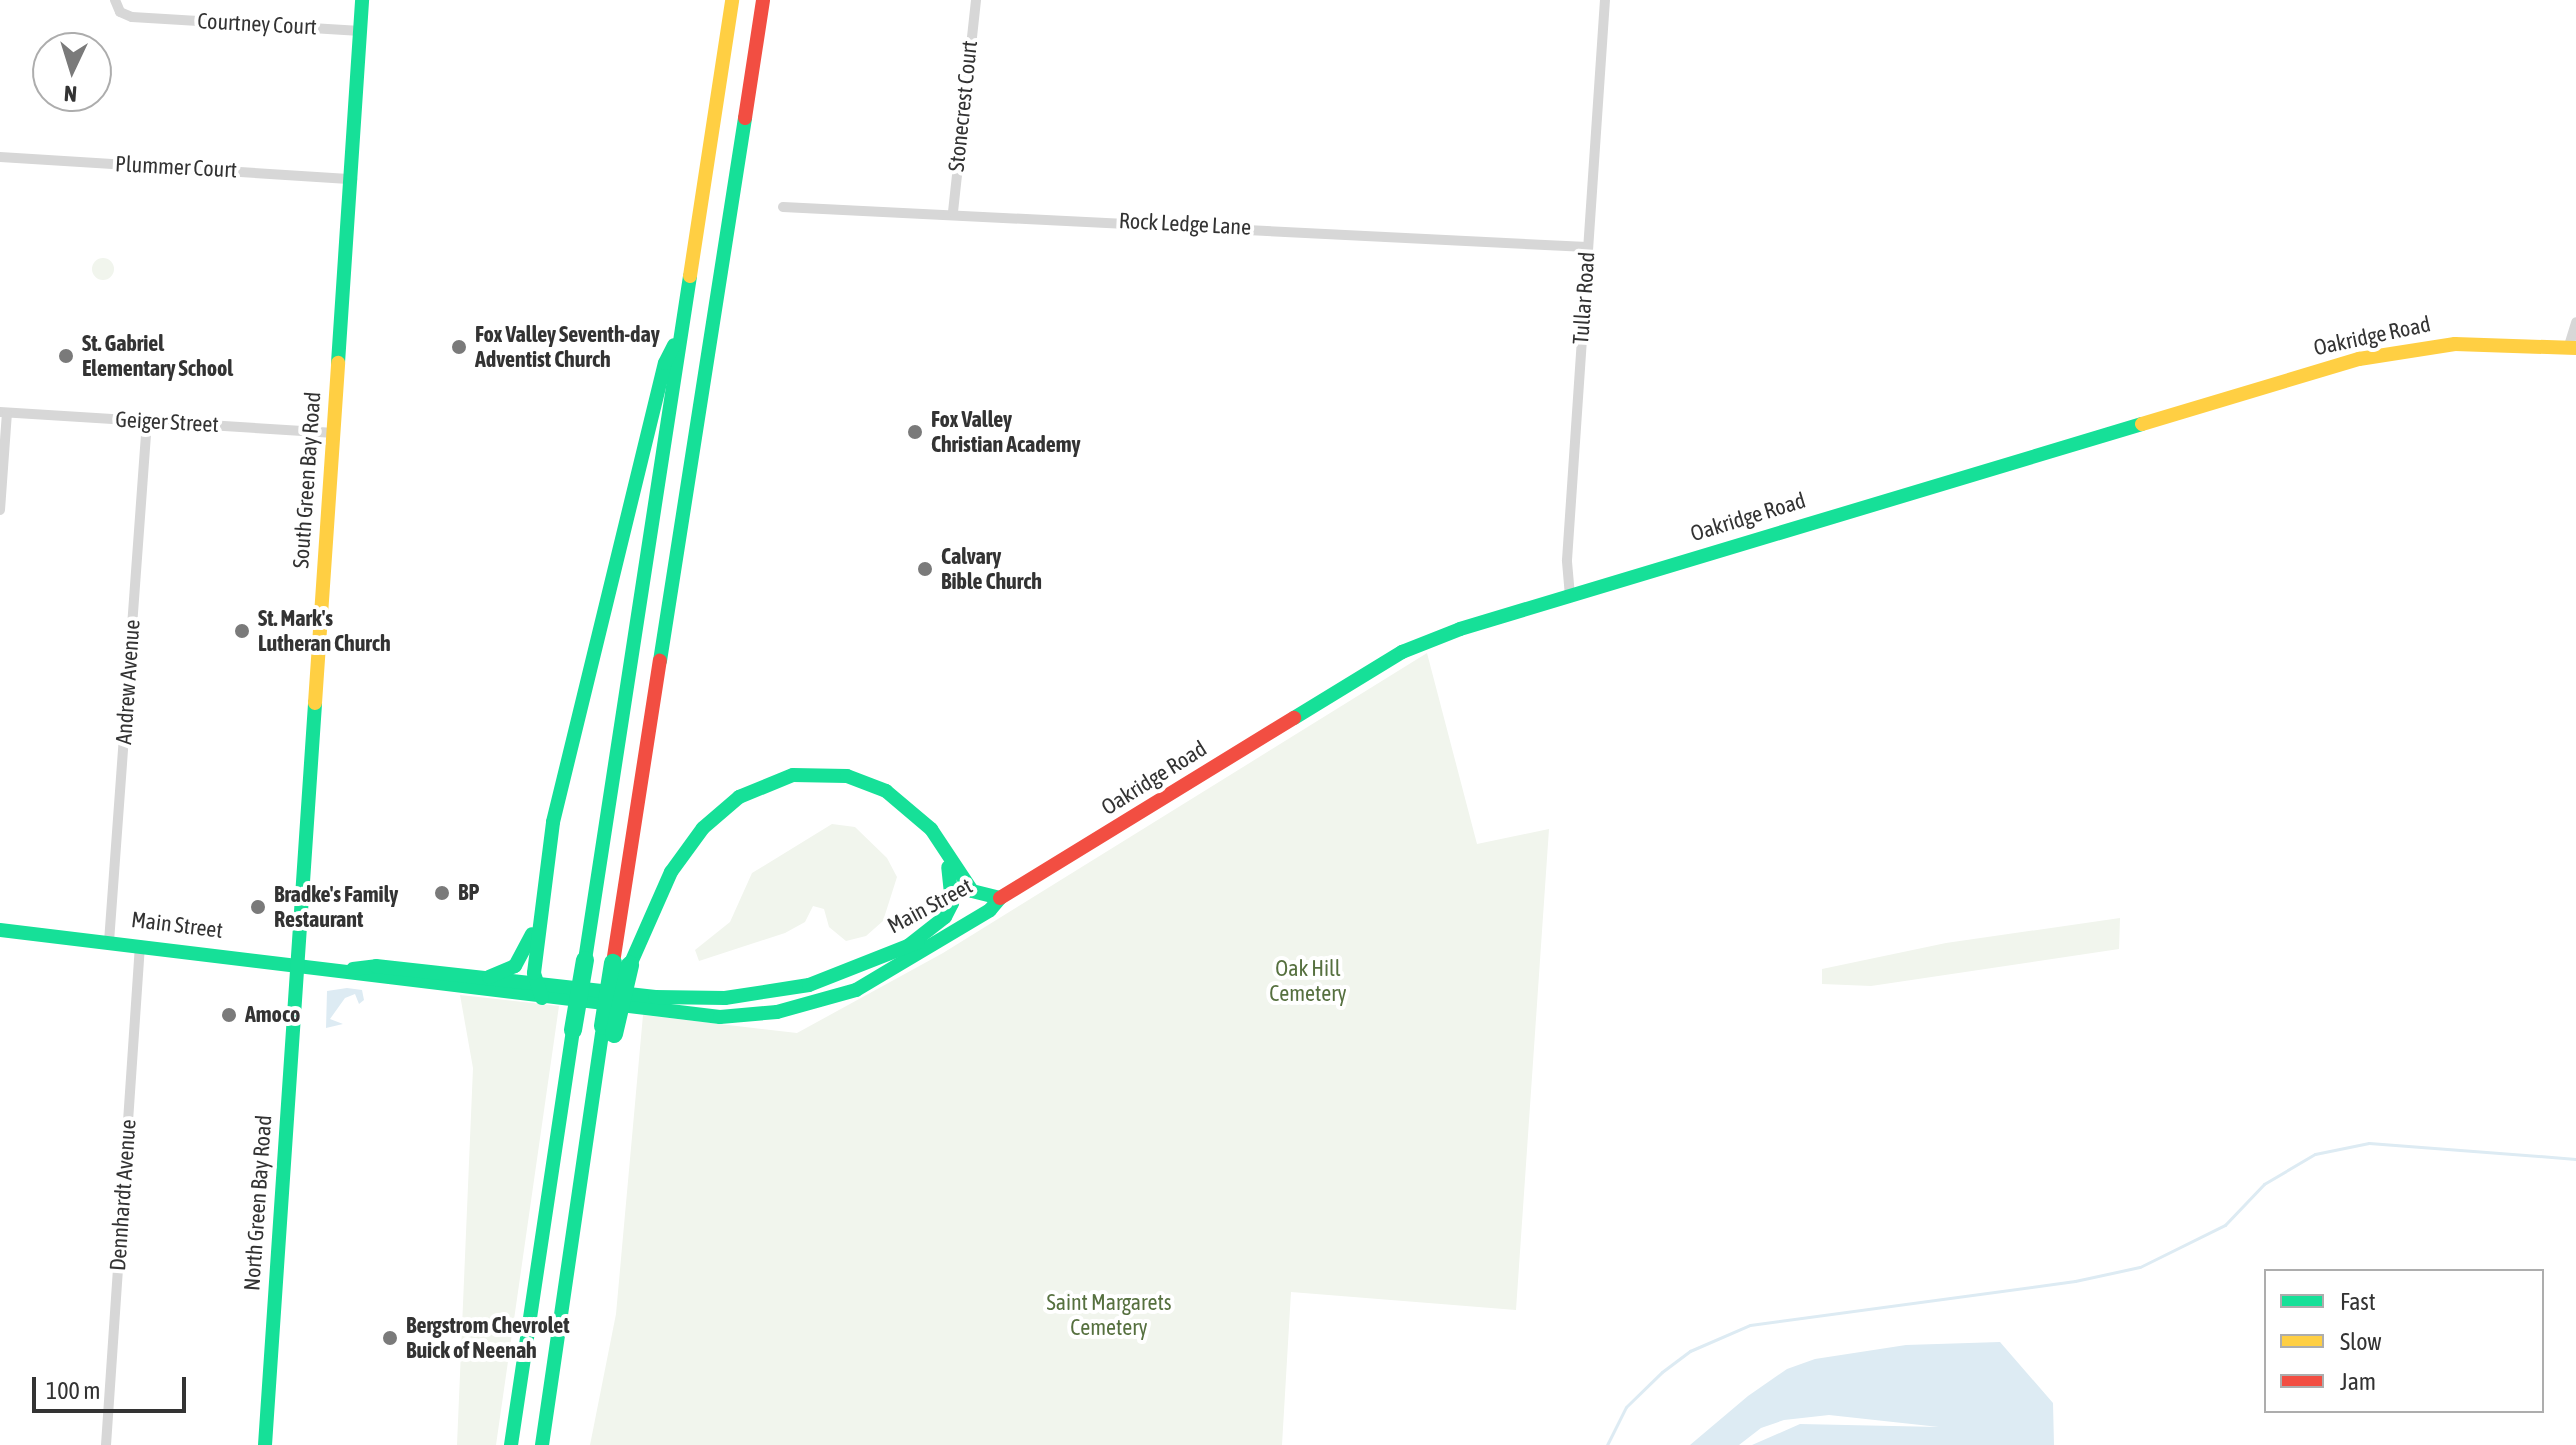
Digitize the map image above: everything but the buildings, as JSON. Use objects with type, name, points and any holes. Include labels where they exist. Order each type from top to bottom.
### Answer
[{"type":"main road","name":"South Green Bay Road","points":[[298,964],[362,0]]},
{"type":"main road","points":[[511,1445],[732,0]]},
{"type":"main road","points":[[542,1445],[574,1214],[621,964],[763,0]]},
{"type":"main road","points":[[539,991],[553,822],[665,363],[678,339]]},
{"type":"main road","name":"Oakridge Road","points":[[1000,898],[1402,652],[1460,629],[2359,359],[2455,344],[2573,350]]},
{"type":"main road","points":[[621,964],[685,850],[725,807],[754,788],[793,775],[847,776],[886,791],[924,823],[972,891],[1000,898]]},
{"type":"main road","points":[[489,977],[515,966],[529,948],[545,838],[553,822]]},
{"type":"main road","points":[[908,946],[945,917],[954,894],[951,872],[924,823]]},
{"type":"main road","name":"Main Street","points":[[0,930],[349,970],[375,978],[539,991],[700,1017],[777,1012],[856,990],[990,910],[1000,898]]},
{"type":"main road","name":"Main Street","points":[[349,970],[376,966],[489,977],[539,991],[580,988],[725,998],[809,985],[908,946],[1000,898]]},
{"type":"main road","name":"North Green Bay Road","points":[[265,1445],[298,964]]},
{"type":"street","name":"Courtney Court","points":[[115,0],[120,12],[132,17],[361,31]]},
{"type":"street","name":"Stonecrest Court","points":[[953,212],[976,0]]},
{"type":"street","name":"Tullar Road","points":[[1570,596],[1567,560],[1605,0]]},
{"type":"street","name":"Plummer Court","points":[[0,157],[352,179]]},
{"type":"street","name":"Rock Ledge Lane","points":[[783,207],[953,212],[1587,247]]},
{"type":"street","points":[[2573,350],[2576,322]]},
{"type":"street","name":"Geiger Street","points":[[3,412],[334,433]]},
{"type":"street","points":[[0,510],[3,412]]},
{"type":"street","name":"Andrew Avenue","points":[[109,942],[147,421]]},
{"type":"street","name":"Dennhardt Avenue","points":[[106,1445],[140,945]]},
{"type":"green space","points":[[103,258],[111,261],[114,269],[111,277],[103,280],[95,277],[92,269],[95,261]]},
{"type":"green space","name":"Oak Hill Cemetery","points":[[1427,653],[1477,844],[1549,829],[1516,1310],[1291,1292],[1282,1445],[590,1445],[616,1314],[643,1015],[797,1033],[943,953]]},
{"type":"green space","points":[[832,824],[855,827],[887,858],[897,877],[883,921],[866,936],[846,941],[829,927],[824,909],[813,906],[805,922],[785,933],[699,961],[695,950],[730,922],[752,873]]},
{"type":"green space","points":[[2120,918],[2119,949],[1871,986],[1822,984],[1822,969],[1946,943]]},
{"type":"green space","points":[[460,995],[559,1006],[496,1445],[457,1445],[473,1068]]},
{"type":"shaded area","points":[[347,988],[362,990],[364,1000],[359,1004],[355,994],[345,998],[330,1019],[343,1024],[326,1028],[327,991]]},
{"type":"shaded area","points":[[2000,1342],[2053,1403],[2054,1445],[1752,1445],[1800,1424],[1939,1427],[1829,1415],[1784,1420],[1761,1428],[1739,1445],[1690,1445],[1748,1396],[1787,1369],[1815,1359],[1906,1345]]},
{"type":"waterway","points":[[1607,1445],[1626,1407],[1662,1372],[1690,1351],[1750,1325],[2075,1281],[2140,1267],[2225,1225],[2264,1184],[2315,1154],[2369,1143],[2576,1159]]},
{"type":"traffic: fast","points":[[338,363],[362,0]]},
{"type":"traffic: fast","points":[[660,661],[745,118]]},
{"type":"traffic: fast","points":[[585,960],[690,276]]},
{"type":"traffic: fast","points":[[542,998],[534,973],[553,822],[665,363],[674,345]]},
{"type":"traffic: fast","points":[[1294,718],[1402,652],[1460,629],[2142,424]]},
{"type":"traffic: fast","points":[[265,1445],[315,703]]},
{"type":"traffic: fast","points":[[630,965],[671,872],[703,828],[739,797],[793,775],[847,776],[886,791],[931,829],[972,891],[1000,898]]},
{"type":"traffic: fast","points":[[908,946],[945,917],[952,903],[948,867]]},
{"type":"traffic: fast","points":[[0,930],[720,1017],[777,1012],[856,990],[990,910],[1000,898]]},
{"type":"traffic: fast","points":[[489,977],[515,966],[532,934]]},
{"type":"traffic: fast","points":[[353,969],[376,966],[655,997],[725,998],[809,985],[918,942]]},
{"type":"traffic: fast","points":[[573,1030],[585,960]]},
{"type":"traffic: fast","points":[[603,1026],[613,963]]},
{"type":"traffic: fast","points":[[614,1034],[630,965]]},
{"type":"traffic: fast","points":[[511,1445],[573,1030]]},
{"type":"traffic: fast","points":[[542,1445],[602,1033]]},
{"type":"traffic: slow","points":[[690,276],[732,0]]},
{"type":"traffic: slow","points":[[2142,424],[2359,359],[2455,344],[2576,348]]},
{"type":"traffic: slow","points":[[315,703],[338,363]]},
{"type":"traffic: jam","points":[[745,118],[763,0]]},
{"type":"traffic: jam","points":[[613,963],[660,661]]},
{"type":"traffic: jam","points":[[1000,898],[1294,718]]},
{"type":"place","name":"Fox Valley Seventh-day Adventist Church","points":[[459,347]]},
{"type":"place","name":"St. Gabriel Elementary School","points":[[66,356]]},
{"type":"place","name":"Fox Valley Christian Academy","points":[[915,432]]},
{"type":"place","name":"Calvary Bible Church","points":[[925,569]]},
{"type":"place","name":"St. Mark's Lutheran Church","points":[[242,631]]},
{"type":"place","name":"BP","points":[[442,893]]},
{"type":"place","name":"Bradke's Family Restaurant","points":[[258,907]]},
{"type":"place","name":"Amoco","points":[[229,1015]]},
{"type":"place","name":"Bergstrom Chevrolet Buick of Neenah","points":[[390,1338]]},
{"type":"park label","name":"Saint Margarets Cemetery","points":[[1109,1314]]}]
